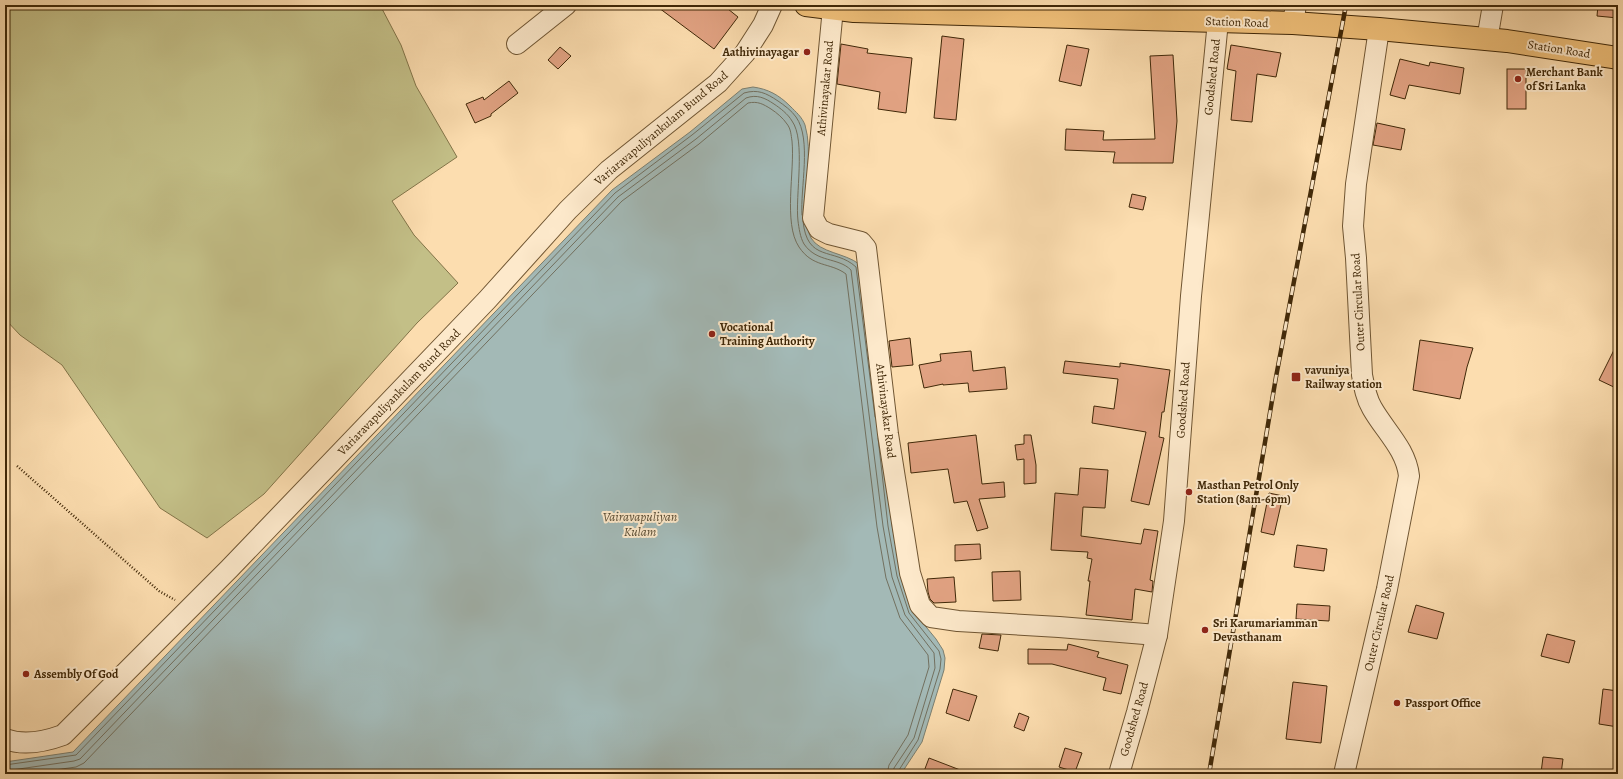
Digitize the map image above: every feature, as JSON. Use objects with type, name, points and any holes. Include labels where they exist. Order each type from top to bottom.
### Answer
[{"type":"main road","name":"Station Road","points":[[806,5],[854,11],[1035,10],[1218,21],[1295,14],[1379,29],[1507,41],[1618,58]]},
{"type":"street","points":[[516,44],[566,5]]},
{"type":"street","name":"Variaravapuliyankulam Bund Road","points":[[5,739],[31,743],[49,740],[62,735],[230,569],[487,300],[568,210],[608,170],[718,83],[745,53],[763,25],[772,5]]},
{"type":"street","points":[[1487,40],[1493,5]]},
{"type":"street","name":"Athivinayakar Road","points":[[833,8],[813,218],[819,229],[829,234],[861,242],[866,248],[888,434],[910,573],[920,605],[931,617],[952,620],[1157,635]]},
{"type":"street","name":"Goodshed Road","points":[[1119,774],[1157,635],[1174,521],[1191,296],[1218,21]]},
{"type":"street","name":"Outer Circular Road","points":[[1344,774],[1387,589],[1409,476],[1408,465],[1404,455],[1372,408],[1366,393],[1362,375],[1353,226],[1356,184],[1379,29]]},
{"type":"path","points":[[17,466],[159,592],[191,608]]},
{"type":"shaded area","points":[[5,5],[380,5],[401,45],[416,86],[457,157],[392,201],[414,235],[458,283],[417,323],[264,494],[207,538],[160,508],[62,365],[20,335],[5,319]]},
{"type":"water","name":"Vairavapuliyan Kulam","points":[[753,87],[773,93],[782,99],[799,115],[805,125],[808,147],[806,206],[808,231],[811,238],[820,247],[847,257],[859,264],[892,525],[901,575],[913,611],[936,639],[943,650],[945,658],[944,670],[922,742],[901,774],[5,774],[5,762],[73,752],[612,190],[690,132],[742,89]]},
{"type":"building","points":[[655,5],[723,5],[738,17],[714,49]]},
{"type":"building","points":[[1598,5],[1618,5],[1618,18],[1597,16]]},
{"type":"building","points":[[942,36],[964,39],[956,120],[934,118]]},
{"type":"building","points":[[841,44],[868,49],[867,53],[912,58],[906,113],[878,109],[880,92],[837,84]]},
{"type":"building","points":[[1067,45],[1089,49],[1081,86],[1059,81]]},
{"type":"building","points":[[1231,45],[1281,53],[1276,77],[1257,74],[1252,122],[1231,120],[1236,71],[1227,69]]},
{"type":"building","points":[[560,47],[571,56],[558,69],[548,60]]},
{"type":"building","points":[[1173,55],[1177,121],[1173,163],[1113,163],[1115,152],[1065,150],[1066,129],[1104,131],[1103,140],[1155,139],[1150,56]]},
{"type":"building","points":[[1400,59],[1429,66],[1430,62],[1464,68],[1460,94],[1409,85],[1405,99],[1390,95]]},
{"type":"building","points":[[1507,69],[1526,69],[1526,109],[1507,109]]},
{"type":"building","points":[[509,81],[518,93],[491,114],[491,116],[475,123],[466,104],[483,97],[484,100]]},
{"type":"building","points":[[1377,123],[1405,129],[1401,150],[1373,145]]},
{"type":"building","points":[[1132,194],[1146,197],[1143,210],[1129,207]]},
{"type":"building","points":[[910,338],[913,365],[892,367],[889,341]]},
{"type":"building","points":[[1420,340],[1473,348],[1460,399],[1413,390]]},
{"type":"building","points":[[1618,342],[1618,389],[1599,380]]},
{"type":"building","points":[[971,351],[973,371],[1005,367],[1007,389],[969,392],[968,383],[943,384],[924,388],[919,365],[941,361],[940,354]]},
{"type":"building","points":[[1065,361],[1120,367],[1120,363],[1170,370],[1159,437],[1164,438],[1149,505],[1131,501],[1146,432],[1092,423],[1094,406],[1114,409],[1118,379],[1063,373]]},
{"type":"building","points":[[976,435],[982,484],[1004,482],[1005,497],[979,499],[988,528],[977,531],[967,501],[954,503],[948,469],[911,473],[908,443]]},
{"type":"building","points":[[1024,435],[1031,435],[1036,465],[1036,483],[1024,484],[1024,459],[1017,460],[1015,445],[1024,444]]},
{"type":"building","points":[[1080,468],[1108,470],[1105,508],[1083,507],[1081,536],[1141,544],[1144,529],[1158,531],[1150,580],[1153,581],[1152,592],[1135,589],[1132,620],[1086,615],[1090,581],[1088,581],[1092,559],[1087,558],[1088,552],[1051,550],[1055,493],[1078,495]]},
{"type":"building","points":[[1269,493],[1283,496],[1274,535],[1261,532]]},
{"type":"building","points":[[980,544],[981,559],[955,561],[955,545]]},
{"type":"building","points":[[1297,545],[1327,549],[1324,571],[1294,567]]},
{"type":"building","points":[[1020,571],[1021,600],[993,601],[992,572]]},
{"type":"building","points":[[954,577],[956,602],[934,603],[930,599],[927,579]]},
{"type":"building","points":[[1297,604],[1330,606],[1329,621],[1296,619]]},
{"type":"building","points":[[1416,605],[1444,613],[1437,639],[1408,632]]},
{"type":"building","points":[[982,634],[1001,635],[998,651],[979,648]]},
{"type":"building","points":[[1547,634],[1575,641],[1569,663],[1541,656]]},
{"type":"building","points":[[1068,644],[1099,652],[1097,657],[1128,665],[1121,694],[1103,690],[1106,678],[1052,664],[1028,664],[1028,649],[1067,650]]},
{"type":"building","points":[[1293,682],[1327,686],[1321,743],[1286,739]]},
{"type":"building","points":[[953,689],[977,696],[969,721],[946,713]]},
{"type":"building","points":[[1603,689],[1618,691],[1618,727],[1599,724]]},
{"type":"building","points":[[1019,713],[1029,717],[1024,731],[1014,727]]},
{"type":"building","points":[[1065,748],[1082,753],[1075,772],[1059,767]]},
{"type":"building","points":[[1543,757],[1563,759],[1561,774],[1541,773]]},
{"type":"building","points":[[929,758],[968,773],[968,774],[923,774]]},
{"type":"railway","points":[[1209,774],[1276,377],[1346,5]]},
{"type":"place","name":"Aathivinayagar","points":[[807,52]]},
{"type":"place","name":"Merchant Bank of Sri Lanka","points":[[1518,79]]},
{"type":"place","name":"Vocational Training Authority","points":[[712,334]]},
{"type":"place","name":"vavuniya Railway station","points":[[1296,377]]},
{"type":"place","name":"Masthan Petrol Only Station (8am-6pm)","points":[[1189,492]]},
{"type":"place","name":"Sri Karumariamman Devasthanam","points":[[1205,630]]},
{"type":"place","name":"Assembly Of God","points":[[26,674]]},
{"type":"place","name":"Passport Office","points":[[1397,703]]}]
